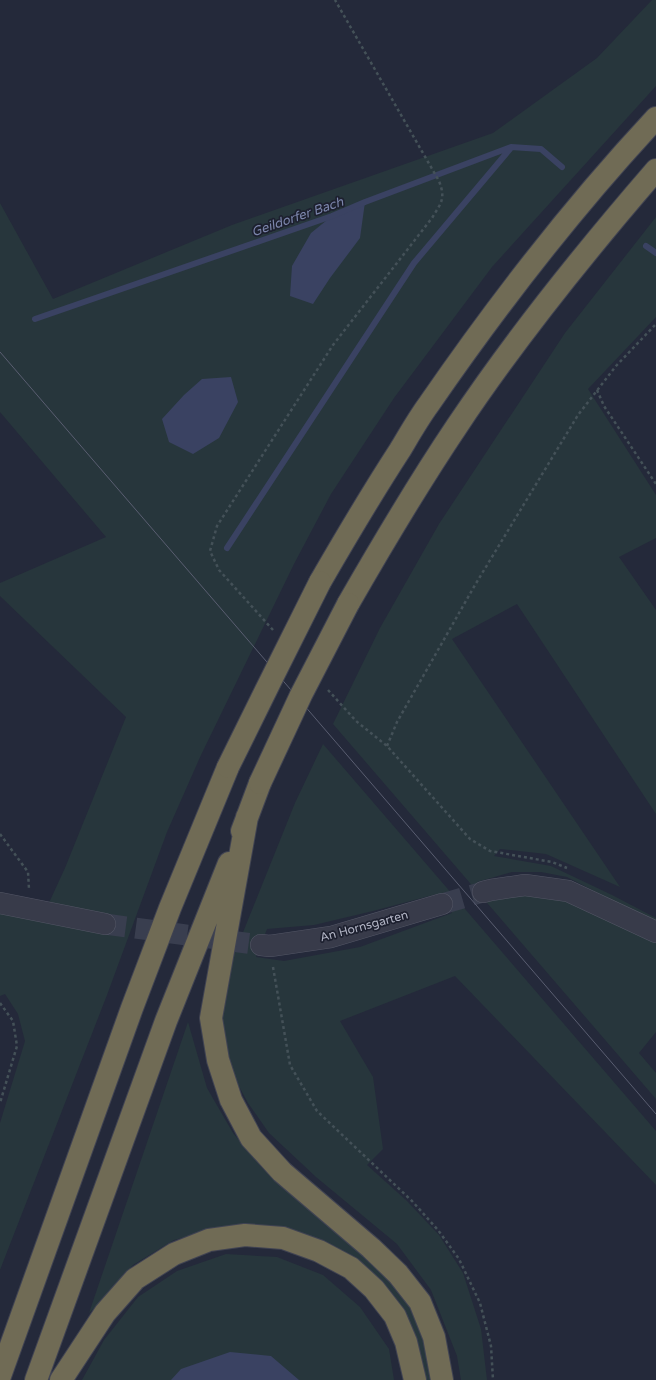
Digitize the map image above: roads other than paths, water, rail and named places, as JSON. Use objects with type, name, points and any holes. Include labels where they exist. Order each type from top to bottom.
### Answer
[{"type":"highway","points":[[0,1376],[132,1008],[170,908],[228,768],[320,582],[365,505],[424,412],[480,333],[531,265],[586,197],[656,118]]},
{"type":"highway","points":[[36,1380],[166,1021],[260,783],[301,695],[348,604],[393,525],[457,425],[559,285],[656,170]]},
{"type":"highway","points":[[247,817],[211,1018],[218,1060],[231,1100],[251,1138],[282,1172],[371,1248],[398,1274],[420,1302],[434,1337],[442,1380]]},
{"type":"highway","points":[[61,1380],[105,1313],[135,1279],[174,1254],[209,1240],[245,1235],[283,1238],[319,1251],[351,1268],[374,1289],[395,1316],[406,1342],[415,1380]]},
{"type":"street","points":[[483,892],[525,885],[568,891],[656,932]]},
{"type":"street","points":[[0,903],[105,924]]},
{"type":"street","name":"An Hornsgarten","points":[[266,946],[331,937],[442,904]]},
{"type":"water","points":[[365,202],[360,238],[330,278],[313,304],[290,296],[292,266],[311,233],[332,216]]},
{"type":"water","points":[[231,377],[238,402],[219,438],[193,454],[169,442],[162,419],[184,395],[202,379]]},
{"type":"water","points":[[230,1352],[271,1356],[299,1380],[171,1380],[181,1369]]},
{"type":"waterway","name":"Geildorfer Bach","points":[[35,319],[332,216],[511,147],[541,149],[562,167]]},
{"type":"waterway","points":[[227,548],[414,263],[510,149]]},
{"type":"waterway","points":[[646,246],[656,253]]},
{"type":"tunnel","points":[[442,904],[483,892]]},
{"type":"tunnel","points":[[105,924],[261,945]]},
{"type":"tram line","points":[[0,352],[656,1114]]}]
